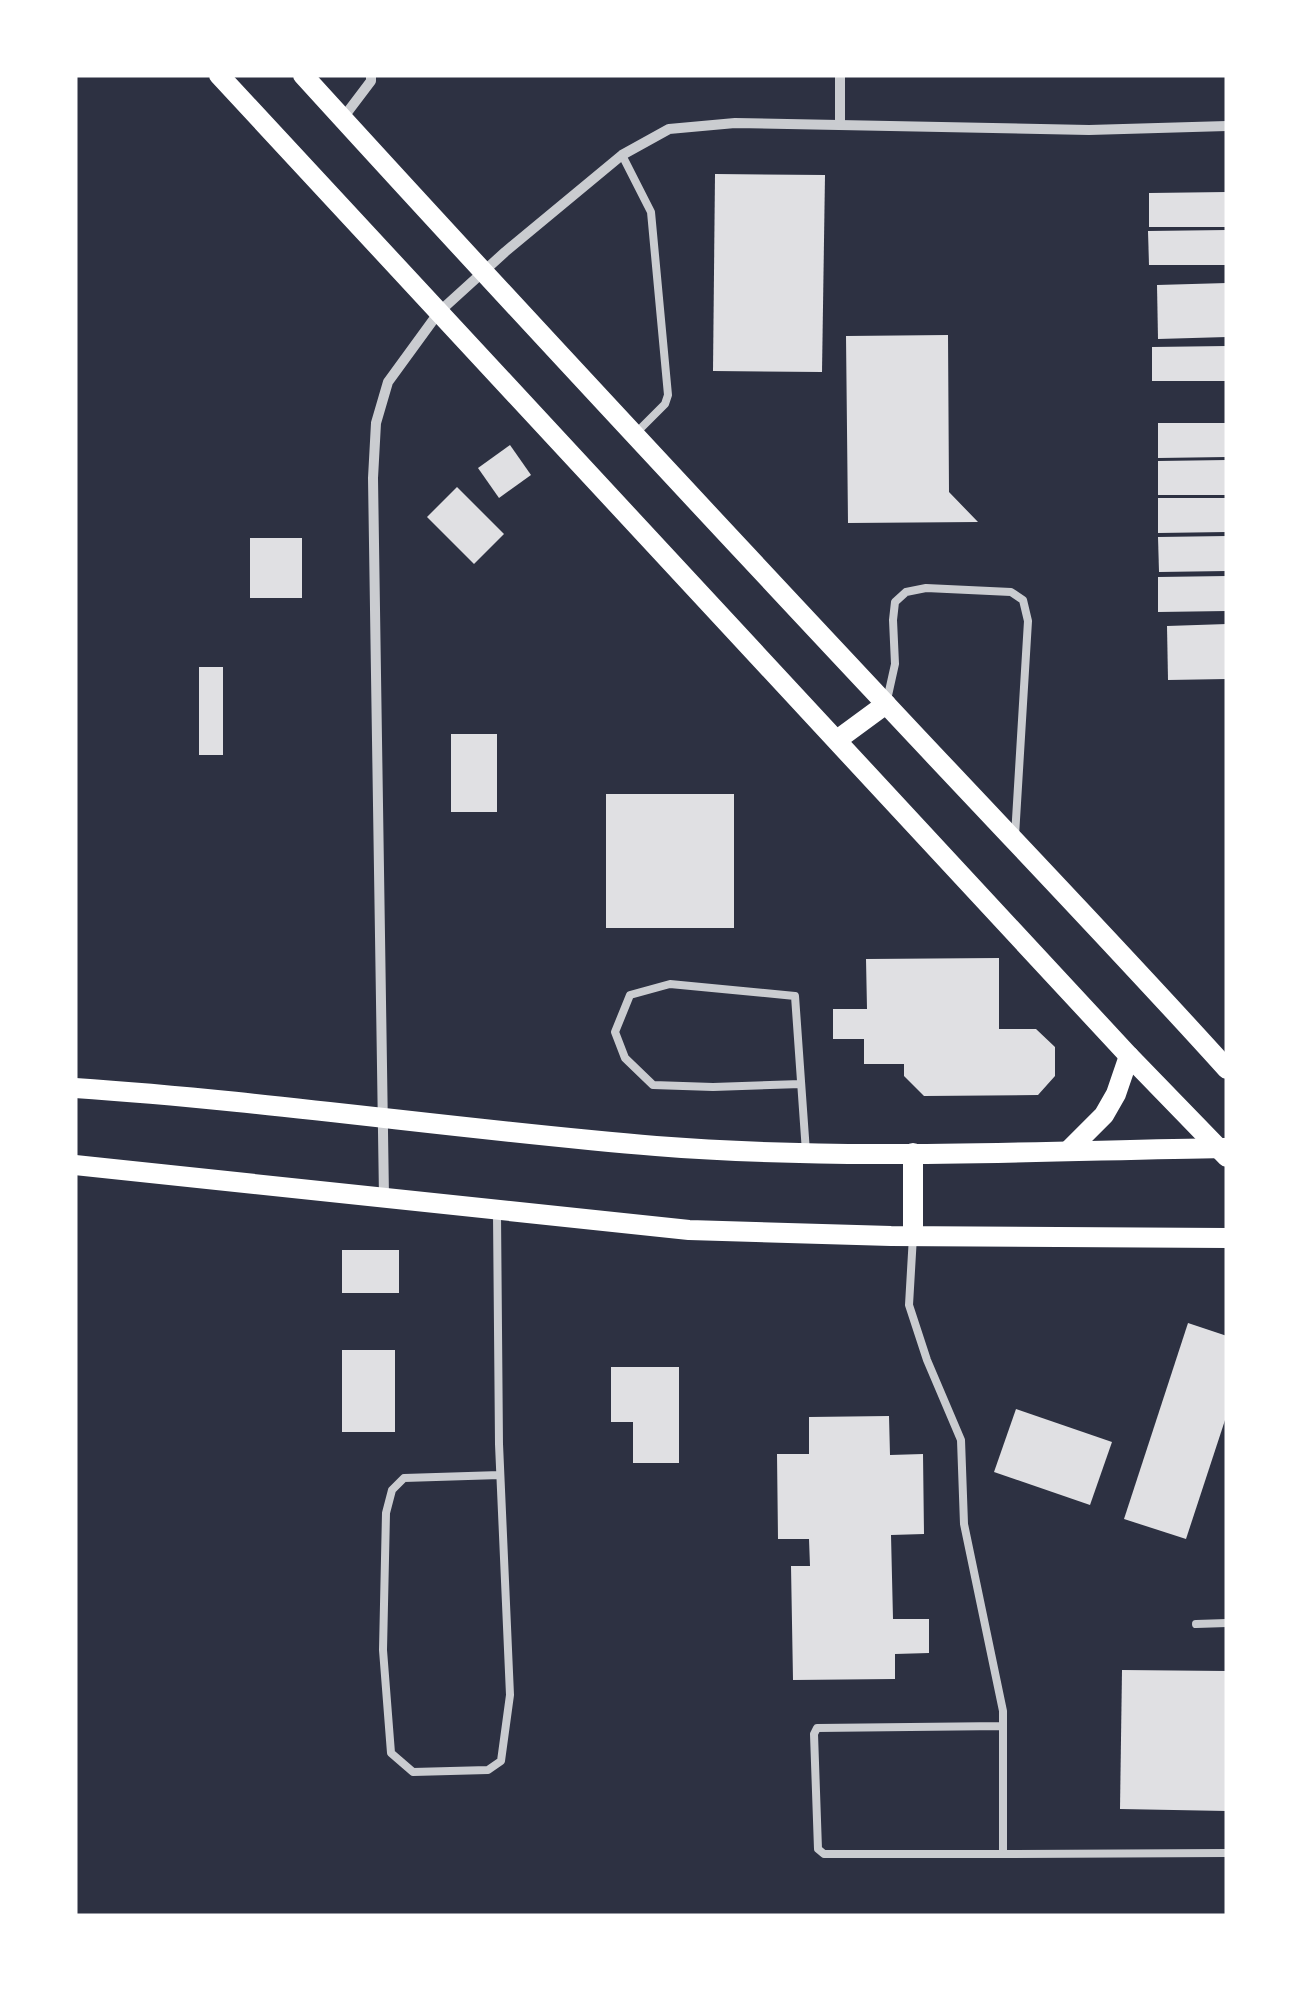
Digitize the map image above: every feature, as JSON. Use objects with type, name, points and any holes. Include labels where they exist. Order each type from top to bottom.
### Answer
[{"type":"main road","points":[[220,75],[1130,1056],[1224,1151]]},
{"type":"main road","points":[[303,75],[1227,1068]]},
{"type":"main road","points":[[837,740],[886,704]]},
{"type":"main road","points":[[1069,1150],[1104,1115],[1130,1056]]},
{"type":"main road","points":[[75,1088],[658,1146],[806,1152],[1224,1151]]},
{"type":"main road","points":[[914,1152],[914,1236]]},
{"type":"main road","points":[[75,1164],[690,1230],[1227,1238]]},
{"type":"street","points":[[343,119],[371,81],[371,75]]},
{"type":"street","points":[[840,75],[840,125]]},
{"type":"street","points":[[384,1197],[373,478],[376,423],[388,382],[439,312],[622,154],[668,129],[735,122],[1089,130],[1227,126]]},
{"type":"lane","points":[[622,154],[652,212],[668,395],[665,404],[635,434]]},
{"type":"lane","points":[[886,704],[895,664],[895,602],[906,592],[926,588],[1011,592],[1023,600],[1028,621],[1015,840]]},
{"type":"lane","points":[[801,1084],[654,1085],[624,1058],[615,1032],[630,995],[670,984],[795,996],[806,1152]]},
{"type":"lane","points":[[497,1210],[500,1475],[510,1696],[501,1761],[488,1770],[413,1772],[392,1753],[384,1667],[386,1513],[392,1490],[404,1478],[500,1475]]},
{"type":"lane","points":[[914,1236],[910,1305],[927,1360],[961,1440],[964,1524],[1003,1710],[1003,1854]]},
{"type":"lane","points":[[1196,1624],[1227,1623]]},
{"type":"lane","points":[[1003,1726],[817,1728],[814,1734],[818,1849],[824,1854],[1227,1853]]},
{"type":"building","points":[[715,174],[825,175],[822,372],[713,371]]},
{"type":"building","points":[[1227,192],[1227,227],[1149,227],[1149,193]]},
{"type":"building","points":[[1227,230],[1227,265],[1149,265],[1148,231]]},
{"type":"building","points":[[1227,283],[1227,337],[1158,339],[1157,285]]},
{"type":"building","points":[[948,335],[949,492],[978,522],[848,523],[846,336]]},
{"type":"building","points":[[1227,346],[1227,381],[1152,381],[1152,347]]},
{"type":"building","points":[[1158,423],[1227,423],[1227,457],[1158,458]]},
{"type":"building","points":[[510,445],[531,475],[499,498],[478,468]]},
{"type":"building","points":[[1227,460],[1227,495],[1158,495],[1158,461]]},
{"type":"building","points":[[457,487],[504,534],[474,564],[427,517]]},
{"type":"building","points":[[1158,498],[1227,498],[1227,532],[1158,533]]},
{"type":"building","points":[[1227,536],[1227,571],[1159,572],[1158,537]]},
{"type":"building","points":[[250,538],[302,538],[302,598],[250,598]]},
{"type":"building","points":[[1227,576],[1227,611],[1158,612],[1158,577]]},
{"type":"building","points":[[1227,624],[1227,679],[1168,680],[1167,626]]},
{"type":"building","points":[[199,667],[223,667],[223,755],[199,755]]},
{"type":"building","points":[[451,734],[497,734],[497,812],[451,812]]},
{"type":"building","points":[[606,794],[734,794],[734,928],[606,928]]},
{"type":"building","points":[[999,958],[999,1029],[1036,1029],[1055,1047],[1055,1076],[1038,1095],[924,1096],[904,1076],[904,1064],[864,1064],[864,1039],[833,1039],[833,1009],[867,1009],[866,959]]},
{"type":"building","points":[[342,1250],[399,1250],[399,1293],[342,1293]]},
{"type":"building","points":[[1188,1323],[1227,1336],[1227,1414],[1186,1539],[1124,1519]]},
{"type":"building","points":[[342,1350],[395,1350],[395,1432],[342,1432]]},
{"type":"building","points":[[611,1367],[679,1367],[679,1463],[633,1463],[633,1422],[611,1422]]},
{"type":"building","points":[[1016,1409],[1112,1442],[1090,1505],[994,1472]]},
{"type":"building","points":[[889,1416],[890,1455],[923,1454],[924,1534],[891,1535],[893,1619],[929,1619],[929,1653],[895,1654],[895,1679],[793,1680],[791,1566],[810,1566],[809,1539],[778,1539],[777,1454],[809,1454],[809,1417]]},
{"type":"building","points":[[1122,1670],[1227,1671],[1227,1811],[1120,1809]]}]
